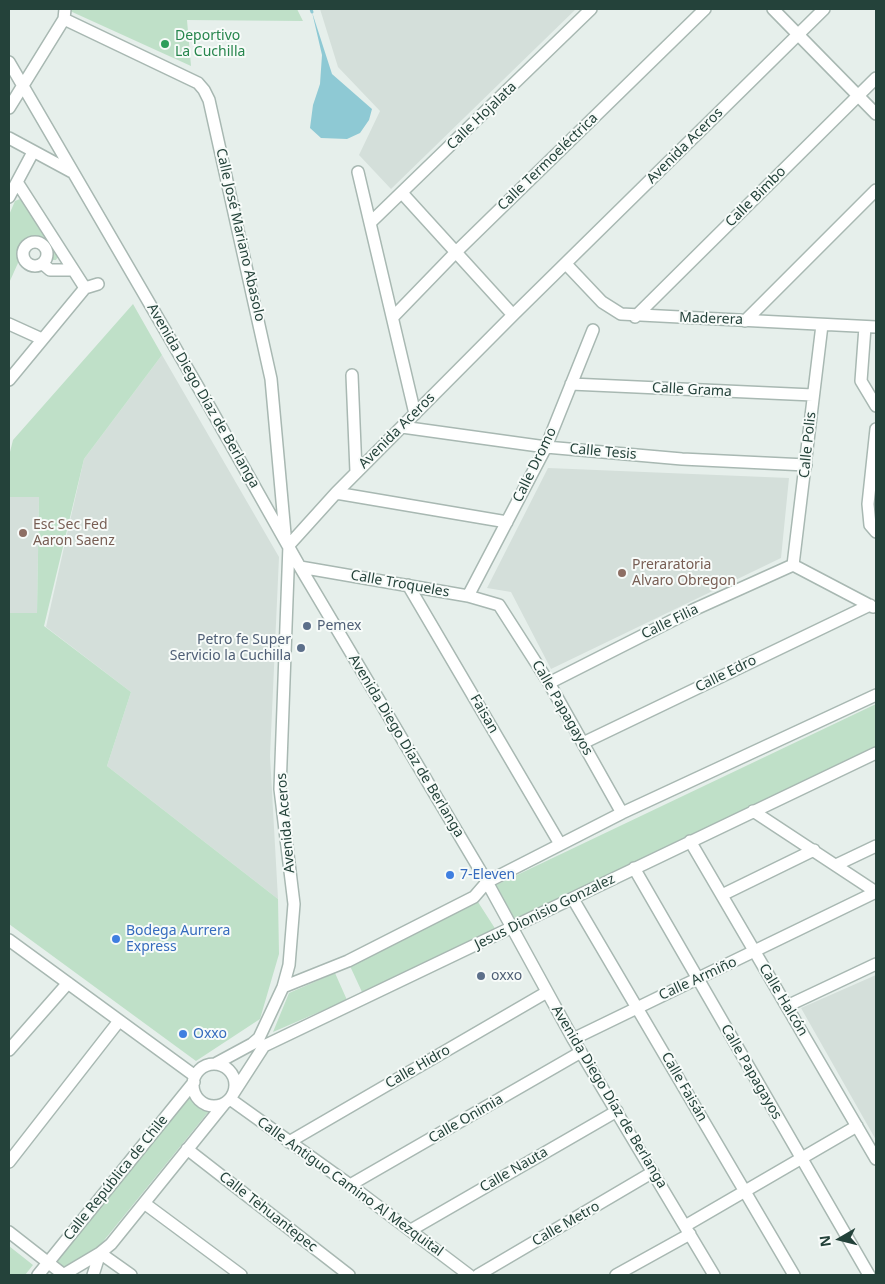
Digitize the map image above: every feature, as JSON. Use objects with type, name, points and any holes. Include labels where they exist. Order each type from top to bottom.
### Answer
[{"type":"street","name":"Calle Hojalata","points":[[371,222],[591,9]]},
{"type":"street","name":"Calle Termoeléctrica","points":[[394,316],[456,252],[705,9]]},
{"type":"street","points":[[773,9],[876,114]]},
{"type":"street","name":"Avenida Aceros","points":[[261,1042],[283,987],[289,965],[294,924],[294,904],[280,789],[287,542],[513,315],[824,9]]},
{"type":"street","points":[[9,108],[65,14]]},
{"type":"street","name":"Calle José Mariano Abasolo","points":[[65,14],[198,83],[209,100],[271,379],[287,542]]},
{"type":"street","name":"Avenida Diego Díaz de Berlanga","points":[[9,62],[300,567],[487,882],[573,1039],[714,1275]]},
{"type":"street","name":"Calle Bimbo","points":[[635,317],[876,78]]},
{"type":"street","points":[[9,138],[72,172]]},
{"type":"street","points":[[9,197],[33,152]]},
{"type":"street","points":[[358,172],[394,316],[415,414]]},
{"type":"street","points":[[17,182],[85,288]]},
{"type":"street","points":[[745,321],[876,190]]},
{"type":"street","points":[[402,193],[513,315]]},
{"type":"street","points":[[43,264],[50,270],[73,270]]},
{"type":"street","name":"Maderera","points":[[566,264],[612,310],[635,317],[870,327]]},
{"type":"street","points":[[9,380],[85,288],[98,284]]},
{"type":"street","points":[[9,324],[42,339]]},
{"type":"street","name":"Calle Polis","points":[[793,565],[822,325]]},
{"type":"street","points":[[870,327],[861,381],[876,406]]},
{"type":"street","name":"Calle Dromo","points":[[468,596],[546,447],[593,330]]},
{"type":"street","points":[[352,374],[356,472]]},
{"type":"street","name":"Calle Grama","points":[[571,384],[813,395]]},
{"type":"street","name":"Calle Tesis","points":[[402,427],[546,447],[682,459],[806,466]]},
{"type":"street","points":[[873,528],[868,504],[876,429]]},
{"type":"street","points":[[336,492],[507,522]]},
{"type":"street","points":[[793,565],[873,607]]},
{"type":"street","name":"Calle Filia","points":[[549,683],[693,610],[793,565]]},
{"type":"street","name":"Calle Troqueles","points":[[300,567],[468,596],[499,605]]},
{"type":"street","name":"Faisan","points":[[408,585],[560,844]]},
{"type":"street","name":"Calle Papagayos","points":[[499,605],[549,683],[622,813]]},
{"type":"street","name":"Calle Edro","points":[[583,743],[873,607]]},
{"type":"street","points":[[283,987],[348,961],[474,897],[487,882],[622,813],[876,694]]},
{"type":"street","name":"Jesus Dionisio Gonzalez","points":[[215,1064],[252,1044],[261,1042],[511,928],[876,753]]},
{"type":"street","points":[[753,811],[876,892]]},
{"type":"street","name":"Calle Halcón","points":[[690,841],[876,1159]]},
{"type":"street","points":[[836,865],[876,846]]},
{"type":"street","points":[[722,895],[814,850]]},
{"type":"street","name":"Calle Papagayos","points":[[634,868],[869,1275]]},
{"type":"street","name":"Calle Armiño","points":[[573,1039],[876,892]]},
{"type":"street","name":"Calle Faisán","points":[[573,898],[794,1275]]},
{"type":"street","points":[[9,940],[195,1079]]},
{"type":"street","points":[[787,1006],[876,964]]},
{"type":"street","points":[[9,1050],[68,983]]},
{"type":"street","name":"Calle Hidro","points":[[290,1142],[547,992]]},
{"type":"street","points":[[9,1162],[119,1022]]},
{"type":"street","points":[[9,1232],[64,1275],[100,1253],[123,1230],[229,1099],[261,1042]]},
{"type":"street","name":"Calle Onimia","points":[[350,1185],[581,1052]]},
{"type":"street","points":[[215,1064],[226,1068],[233,1076],[229,1099],[218,1106],[205,1104],[196,1094],[195,1079],[204,1067],[215,1064]]},
{"type":"street","name":"Calle República de Chile","points":[[38,1275],[195,1079]]},
{"type":"street","name":"Calle Antiguo Camino Al Mezquital","points":[[229,1099],[350,1185],[469,1275]]},
{"type":"street","name":"Calle Nauta","points":[[411,1230],[616,1111]]},
{"type":"street","points":[[616,1275],[744,1191],[800,1157],[857,1126]]},
{"type":"street","name":"Calle Tehuantepec","points":[[187,1149],[349,1275]]},
{"type":"street","name":"Calle Metro","points":[[478,1275],[653,1172]]},
{"type":"street","points":[[144,1203],[241,1275]]},
{"type":"street","points":[[93,1275],[100,1253]]},
{"type":"street","points":[[100,1253],[131,1275]]},
{"type":"shaded area","points":[[320,9],[576,9],[391,189],[359,155],[380,111],[338,67]]},
{"type":"shaded area","points":[[162,355],[279,557],[270,756],[278,899],[107,766],[131,692],[46,627],[84,459]]},
{"type":"shaded area","name":"Preraratoria Alvaro Obregon","points":[[548,468],[789,478],[781,558],[551,669],[511,592],[487,588]]},
{"type":"shaded area","name":"Esc Sec Fed Aaron Saenz","points":[[9,497],[39,497],[37,613],[9,613]]},
{"type":"shaded area","points":[[876,975],[876,1140],[801,1008]]},
{"type":"green space","name":"Deportivo La Cuchilla","points":[[70,9],[297,9],[303,21],[187,20],[191,66],[70,11]]},
{"type":"green space","points":[[20,199],[27,202],[59,255],[56,260],[48,260],[48,250],[45,243],[33,239],[26,241],[19,250],[21,263],[18,263],[9,283],[9,215],[15,201]]},
{"type":"green space","points":[[133,304],[162,355],[84,459],[44,626],[131,692],[107,766],[278,899],[279,954],[260,1019],[196,1061],[9,924],[9,613],[37,613],[39,497],[9,497],[9,456],[13,440]]},
{"type":"green space","points":[[876,704],[876,747],[515,920],[496,885]]},
{"type":"green space","points":[[478,902],[496,930],[362,992],[350,966]]},
{"type":"green space","points":[[335,973],[347,1000],[273,1032],[289,993]]},
{"type":"green space","points":[[188,1097],[209,1111],[93,1254],[61,1268],[56,1263],[131,1166]]},
{"type":"green space","points":[[9,1246],[33,1265],[25,1275],[9,1275]]},
{"type":"water","points":[[312,12],[332,74],[372,109],[369,120],[360,133],[347,139],[321,138],[310,128],[313,105],[320,84],[322,55]]},
{"type":"place","name":"Deportivo La Cuchilla","points":[[165,44]]},
{"type":"place","name":"Esc Sec Fed Aaron Saenz","points":[[23,533]]},
{"type":"place","name":"Preraratoria Alvaro Obregon","points":[[622,573]]},
{"type":"place","name":"Pemex","points":[[307,626]]},
{"type":"place","name":"Petro fe Super Servicio la Cuchilla","points":[[301,648]]},
{"type":"place","name":"7-Eleven","points":[[450,875]]},
{"type":"place","name":"Bodega Aurrera Express","points":[[116,939]]},
{"type":"place","name":"oxxo","points":[[481,976]]},
{"type":"place","name":"Oxxo","points":[[183,1034]]}]
